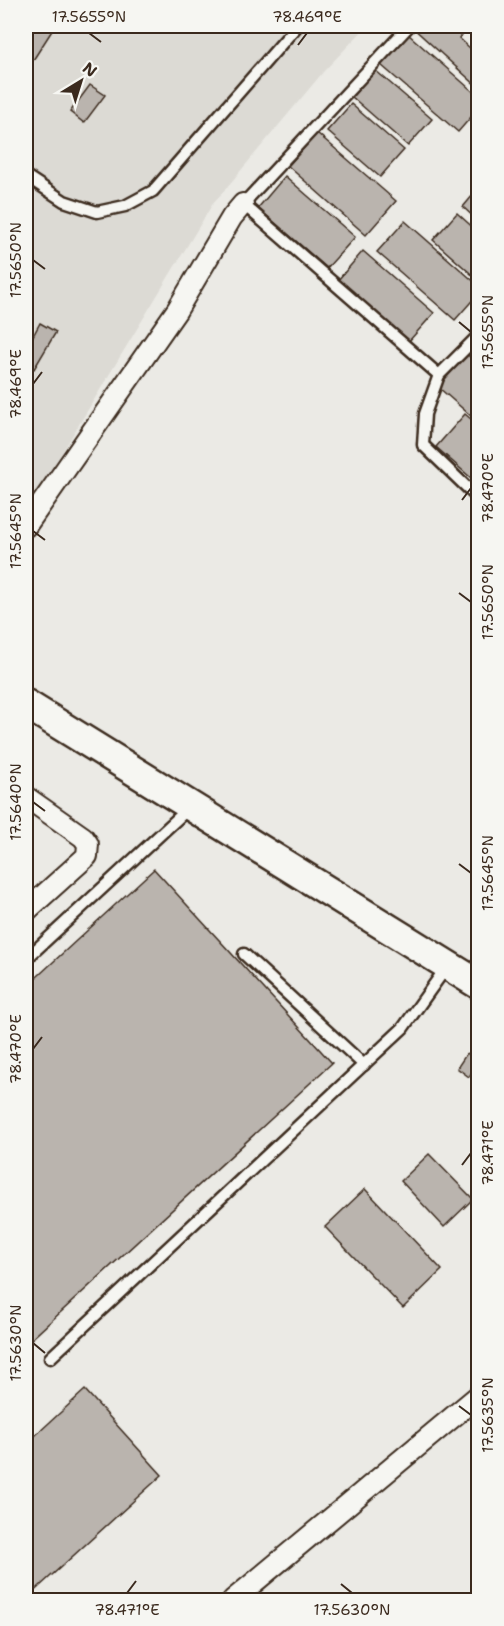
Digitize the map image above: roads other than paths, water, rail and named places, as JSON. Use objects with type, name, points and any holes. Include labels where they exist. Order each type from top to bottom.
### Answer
[{"type":"main road","points":[[26,704],[478,984]]},
{"type":"street","points":[[26,526],[177,310],[232,216],[243,204]]},
{"type":"street","points":[[26,797],[83,837],[88,844],[87,856],[26,911]]},
{"type":"street","points":[[233,1600],[478,1396]]},
{"type":"lane","points":[[26,176],[64,201],[97,212],[125,206],[153,191],[297,26]]},
{"type":"lane","points":[[410,26],[243,204],[439,375]]},
{"type":"lane","points":[[478,336],[439,375],[425,414],[423,445],[478,498]]},
{"type":"lane","points":[[26,959],[191,806]]},
{"type":"lane","points":[[244,954],[364,1065]]},
{"type":"lane","points":[[50,1358],[403,1028],[448,965]]}]
